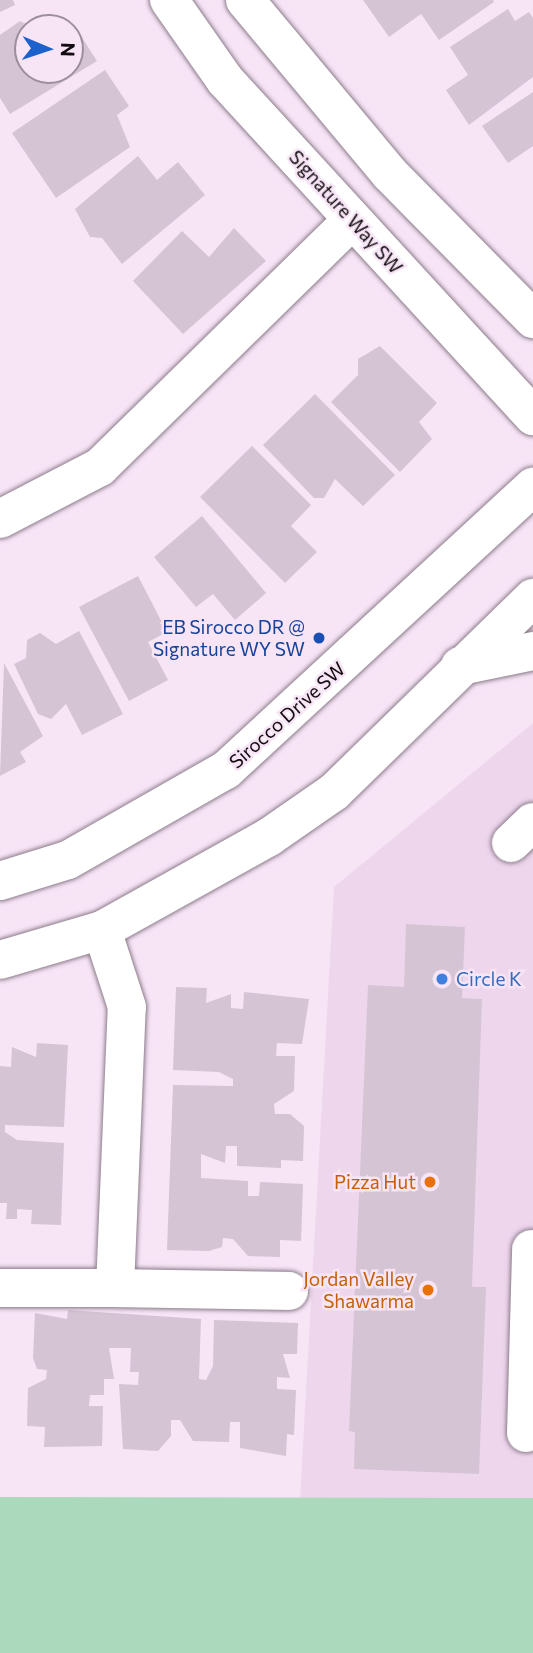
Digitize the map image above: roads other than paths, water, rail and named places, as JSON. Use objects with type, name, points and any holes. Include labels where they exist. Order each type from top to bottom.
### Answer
[{"type":"street","name":"Signature Way SW","points":[[169,0],[225,80],[533,416]]},
{"type":"street","points":[[245,0],[390,174],[526,307]]},
{"type":"street","points":[[0,519],[100,467],[352,220]]},
{"type":"street","name":"Sirocco Drive SW","points":[[0,881],[68,860],[226,770],[533,487]]},
{"type":"street","points":[[0,960],[102,930],[183,890],[334,792],[460,666],[533,598]]},
{"type":"street","points":[[460,666],[533,651]]},
{"type":"street","points":[[102,930],[127,1007],[116,1288]]},
{"type":"street","points":[[526,1433],[531,1249]]},
{"type":"street","points":[[0,1288],[289,1291]]},
{"type":"place","name":"EB Sirocco DR @ Signature WY SW","points":[[319,638]]},
{"type":"place","name":"Circle K","points":[[442,979]]},
{"type":"place","name":"Pizza Hut","points":[[430,1182]]},
{"type":"place","name":"Jordan Valley Shawarma","points":[[428,1290]]}]
